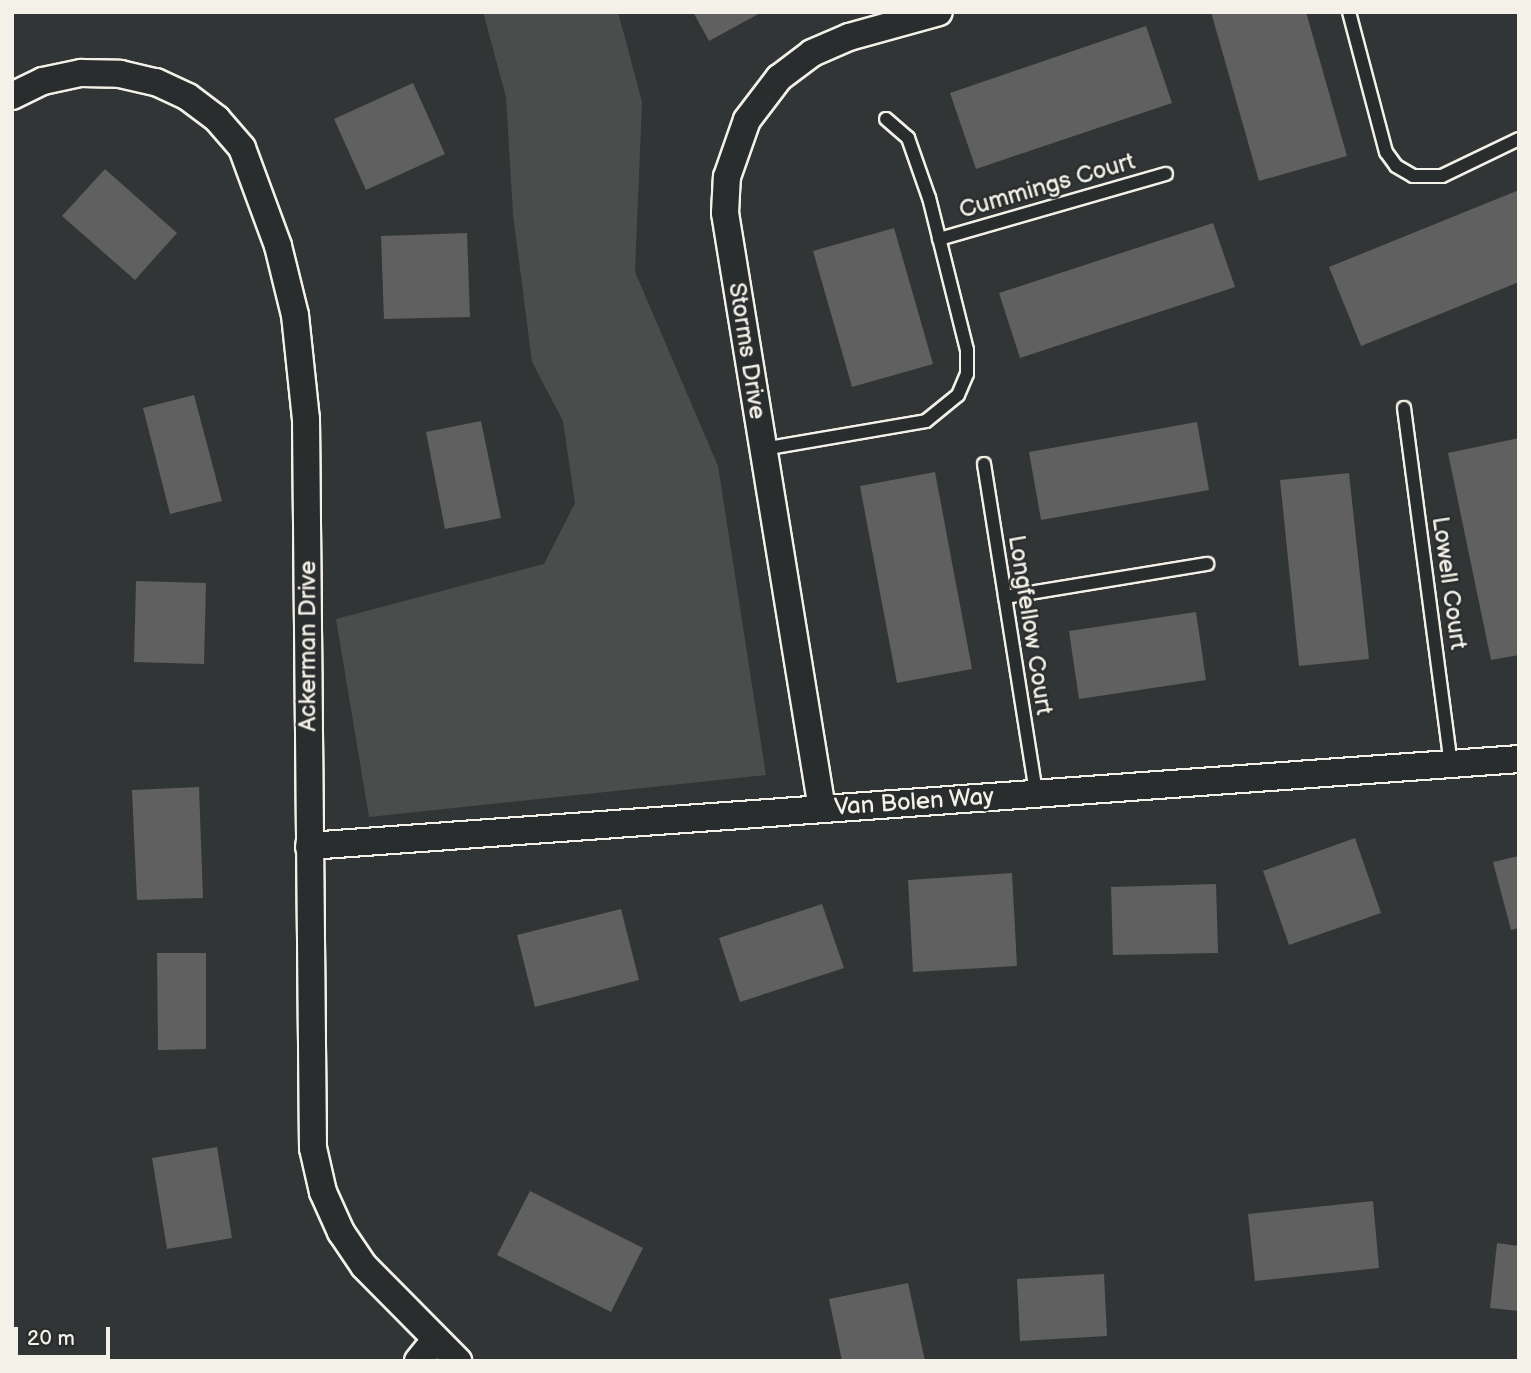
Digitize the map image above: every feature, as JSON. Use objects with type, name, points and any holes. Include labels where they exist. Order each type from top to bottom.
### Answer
[{"type":"street","name":"Storms Drive","points":[[822,809],[725,213],[727,177],[736,141],[755,106],[779,78],[812,53],[939,12]]},
{"type":"street","name":"Ackerman Drive","points":[[12,96],[43,81],[81,73],[144,79],[188,97],[217,119],[242,148],[278,246],[295,314],[306,419],[313,1148],[323,1192],[341,1232],[364,1266],[458,1361]]},
{"type":"street","name":"Van Bolen Way","points":[[309,846],[1519,759]]},
{"type":"street","points":[[418,1361],[436,1339]]},
{"type":"lane","points":[[1349,12],[1386,152],[1396,166],[1413,176],[1442,176],[1519,139]]},
{"type":"lane","name":"Cummings Court","points":[[762,449],[926,421],[958,395],[967,374],[967,350],[939,239],[908,138],[886,119]]},
{"type":"lane","name":"Cummings Court","points":[[939,239],[1166,174]]},
{"type":"lane","name":"Lowell Court","points":[[1404,408],[1451,764]]},
{"type":"lane","name":"Longfellow Court","points":[[984,464],[1036,794]]},
{"type":"lane","points":[[1005,597],[1207,564]]},
{"type":"shaded area","points":[[483,12],[618,12],[642,102],[635,272],[718,466],[766,775],[369,817],[336,619],[544,564],[575,503],[563,421],[532,362],[513,214],[506,97]]},
{"type":"building","points":[[693,12],[762,12],[709,41]]},
{"type":"building","points":[[1211,12],[1306,12],[1347,156],[1259,181]]},
{"type":"building","points":[[1146,26],[1172,103],[976,169],[950,93]]},
{"type":"building","points":[[413,83],[445,154],[366,190],[334,119]]},
{"type":"building","points":[[105,169],[177,233],[135,280],[62,216]]},
{"type":"building","points":[[1519,190],[1519,282],[1361,346],[1329,267]]},
{"type":"building","points":[[1213,223],[1235,287],[1020,358],[999,293]]},
{"type":"building","points":[[894,228],[933,364],[852,387],[813,251]]},
{"type":"building","points":[[467,233],[470,317],[384,319],[381,236]]},
{"type":"building","points":[[194,395],[222,501],[170,514],[143,408]]},
{"type":"building","points":[[481,421],[501,518],[445,529],[426,432]]},
{"type":"building","points":[[1197,422],[1209,490],[1041,520],[1029,452]]},
{"type":"building","points":[[1519,438],[1519,655],[1491,660],[1448,453]]},
{"type":"building","points":[[935,472],[972,669],[897,683],[860,486]]},
{"type":"building","points":[[1349,473],[1369,659],[1299,666],[1280,480]]},
{"type":"building","points":[[136,581],[206,583],[204,664],[134,662]]},
{"type":"building","points":[[1196,612],[1206,680],[1079,699],[1069,631]]},
{"type":"building","points":[[199,787],[203,898],[137,900],[132,790]]},
{"type":"building","points":[[1355,838],[1381,913],[1289,945],[1263,871]]},
{"type":"building","points":[[1519,856],[1519,928],[1511,930],[1493,862]]},
{"type":"building","points":[[1012,873],[1017,966],[913,972],[908,880]]},
{"type":"building","points":[[1216,884],[1218,953],[1113,955],[1111,887]]},
{"type":"building","points":[[822,904],[844,968],[740,1002],[719,938]]},
{"type":"building","points":[[621,909],[639,980],[535,1007],[517,935]]},
{"type":"building","points":[[157,953],[206,953],[206,1049],[158,1050]]},
{"type":"building","points":[[217,1147],[232,1238],[167,1249],[152,1158]]},
{"type":"building","points":[[530,1191],[643,1248],[611,1312],[497,1255]]},
{"type":"building","points":[[1373,1201],[1379,1268],[1255,1281],[1248,1214]]},
{"type":"building","points":[[1497,1243],[1519,1246],[1519,1311],[1490,1308]]},
{"type":"building","points":[[1104,1274],[1107,1336],[1020,1341],[1017,1279]]},
{"type":"building","points":[[908,1283],[925,1361],[842,1361],[829,1299]]}]
